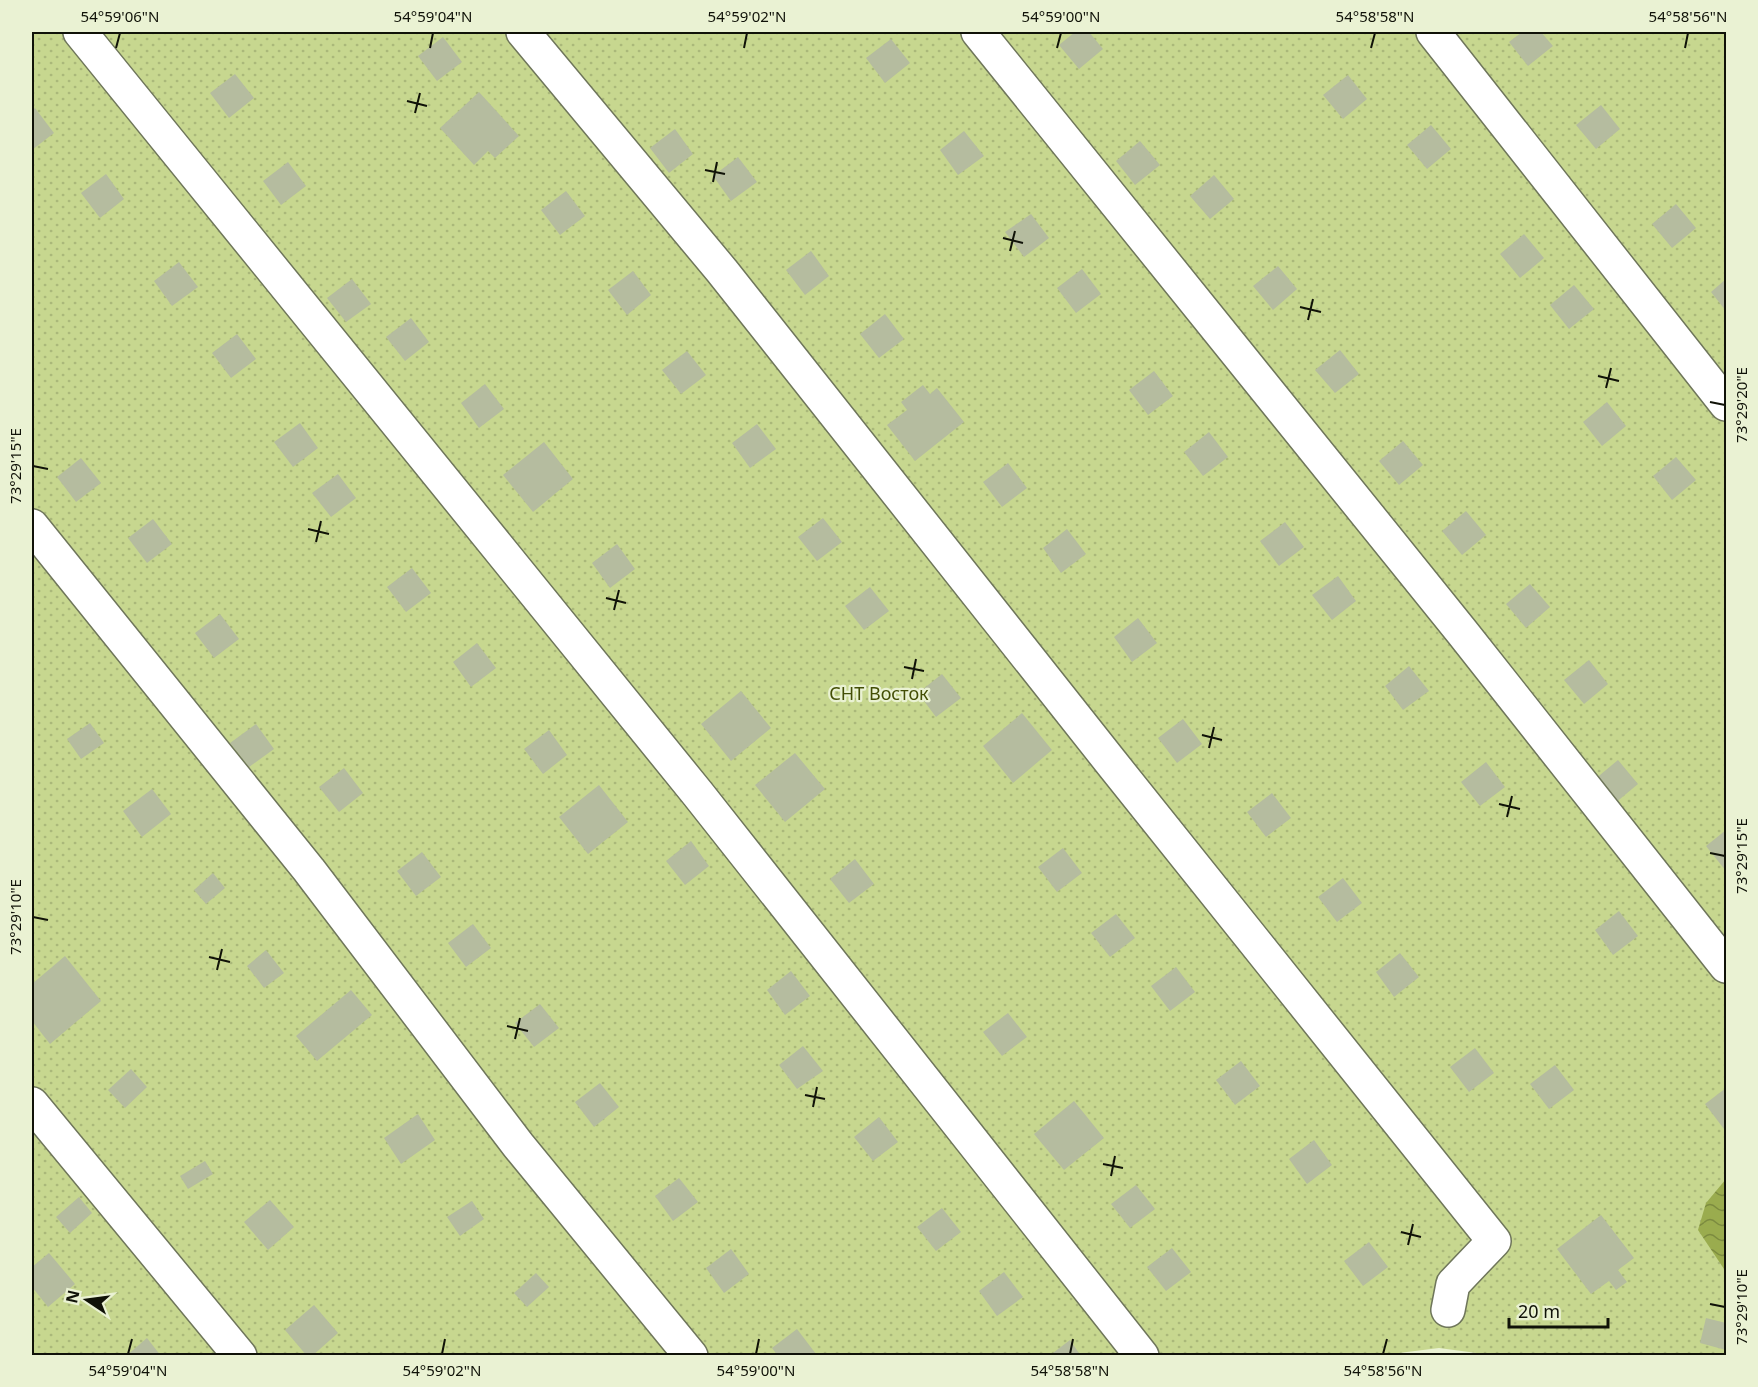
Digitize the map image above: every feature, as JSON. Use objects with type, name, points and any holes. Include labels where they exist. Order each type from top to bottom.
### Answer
[{"type":"lane","points":[[80,32],[699,794],[1142,1356]]},
{"type":"lane","points":[[523,32],[722,271],[1494,1241],[1453,1284],[1448,1310]]},
{"type":"lane","points":[[978,32],[1455,623],[1726,966]]},
{"type":"lane","points":[[1433,32],[1726,404]]},
{"type":"lane","points":[[32,526],[309,870],[518,1144],[691,1356]]},
{"type":"lane","points":[[32,1104],[240,1356]]},
{"type":"green space","name":"СНТ Восток","points":[[32,32],[1726,32],[1726,1355],[1499,1356],[1439,1348],[1375,1356],[32,1355]]},
{"type":"water","points":[[1726,1179],[1726,1272],[1698,1230],[1706,1203]]},
{"type":"building","points":[[1075,32],[1089,32],[1103,49],[1079,69],[1059,45]]},
{"type":"building","points":[[1522,32],[1541,32],[1553,46],[1528,66],[1509,42]]},
{"type":"building","points":[[443,37],[462,62],[437,81],[418,56]]},
{"type":"building","points":[[891,39],[910,63],[885,83],[866,58]]},
{"type":"building","points":[[235,74],[254,98],[229,118],[210,93]]},
{"type":"building","points":[[1348,75],[1367,99],[1343,119],[1323,95]]},
{"type":"building","points":[[479,92],[519,136],[495,158],[488,151],[474,165],[440,128]]},
{"type":"building","points":[[1601,105],[1620,129],[1596,149],[1576,125]]},
{"type":"building","points":[[35,108],[54,133],[32,150],[32,111]]},
{"type":"building","points":[[1431,125],[1451,149],[1427,169],[1407,145]]},
{"type":"building","points":[[675,129],[693,154],[669,173],[650,148]]},
{"type":"building","points":[[964,131],[984,156],[958,175],[940,150]]},
{"type":"building","points":[[1140,141],[1160,165],[1135,185],[1116,161]]},
{"type":"building","points":[[738,157],[757,182],[731,201],[713,176]]},
{"type":"building","points":[[288,162],[306,186],[281,205],[263,181]]},
{"type":"building","points":[[106,174],[124,199],[100,218],[81,193]]},
{"type":"building","points":[[1214,175],[1234,199],[1210,219],[1190,196]]},
{"type":"building","points":[[566,191],[585,216],[560,235],[541,210]]},
{"type":"building","points":[[1676,204],[1696,228],[1672,248],[1652,224]]},
{"type":"building","points":[[1031,214],[1049,238],[1024,257],[1005,232]]},
{"type":"building","points":[[1524,234],[1544,258],[1520,278],[1500,254]]},
{"type":"building","points":[[811,251],[829,276],[805,295],[786,270]]},
{"type":"building","points":[[179,262],[198,287],[172,306],[154,281]]},
{"type":"building","points":[[1278,266],[1297,289],[1273,310],[1253,286]]},
{"type":"building","points":[[1082,269],[1101,294],[1076,313],[1057,288]]},
{"type":"building","points":[[633,271],[651,295],[627,315],[608,290]]},
{"type":"building","points":[[352,279],[371,304],[346,322],[327,298]]},
{"type":"building","points":[[1726,279],[1726,311],[1711,292]]},
{"type":"building","points":[[1574,285],[1594,309],[1569,329],[1550,305]]},
{"type":"building","points":[[885,314],[904,339],[879,358],[860,334]]},
{"type":"building","points":[[411,318],[429,342],[405,361],[386,337]]},
{"type":"building","points":[[237,334],[256,359],[231,378],[212,353]]},
{"type":"building","points":[[1340,350],[1359,374],[1335,393],[1315,370]]},
{"type":"building","points":[[687,351],[706,375],[681,394],[662,370]]},
{"type":"building","points":[[1154,371],[1173,396],[1148,415],[1129,390]]},
{"type":"building","points":[[485,384],[504,409],[479,428],[461,403]]},
{"type":"building","points":[[923,385],[930,394],[937,388],[964,422],[915,461],[887,425],[907,410],[901,402]]},
{"type":"building","points":[[1607,402],[1626,426],[1602,446],[1583,422]]},
{"type":"building","points":[[300,423],[318,448],[293,467],[274,442]]},
{"type":"building","points":[[757,424],[776,449],[750,468],[732,443]]},
{"type":"building","points":[[1209,432],[1228,457],[1203,476],[1184,452]]},
{"type":"building","points":[[1403,441],[1423,465],[1399,485],[1379,461]]},
{"type":"building","points":[[544,442],[573,479],[533,512],[503,475]]},
{"type":"building","points":[[1676,457],[1696,480],[1672,500],[1653,476]]},
{"type":"building","points":[[81,458],[101,483],[76,502],[57,477]]},
{"type":"building","points":[[1008,463],[1027,488],[1002,507],[983,482]]},
{"type":"building","points":[[338,474],[356,498],[331,517],[312,493]]},
{"type":"building","points":[[1466,511],[1486,535],[1462,555],[1442,531]]},
{"type":"building","points":[[823,518],[842,542],[817,561],[798,537]]},
{"type":"building","points":[[153,519],[172,544],[147,563],[128,538]]},
{"type":"building","points":[[1285,522],[1304,547],[1279,566],[1260,541]]},
{"type":"building","points":[[1067,529],[1086,554],[1061,573],[1043,548]]},
{"type":"building","points":[[617,544],[635,569],[610,588],[592,563]]},
{"type":"building","points":[[412,568],[431,593],[406,612],[387,587]]},
{"type":"building","points":[[1338,576],[1356,601],[1332,620],[1312,595]]},
{"type":"building","points":[[1530,584],[1550,607],[1526,628],[1506,604]]},
{"type":"building","points":[[870,587],[889,611],[864,630],[845,606]]},
{"type":"building","points":[[220,614],[239,639],[214,658],[195,633]]},
{"type":"building","points":[[1138,618],[1157,643],[1132,662],[1114,637]]},
{"type":"building","points":[[477,643],[496,668],[471,687],[453,662]]},
{"type":"building","points":[[1589,660],[1608,684],[1584,704],[1564,680]]},
{"type":"building","points":[[1409,666],[1429,691],[1403,710],[1385,686]]},
{"type":"building","points":[[942,674],[961,698],[936,717],[918,693]]},
{"type":"building","points":[[741,691],[771,728],[731,761],[701,724]]},
{"type":"building","points":[[1022,713],[1052,750],[1013,783],[983,746]]},
{"type":"building","points":[[1183,719],[1202,744],[1177,763],[1158,738]]},
{"type":"building","points":[[90,723],[104,743],[81,759],[67,739]]},
{"type":"building","points":[[256,724],[274,749],[249,767],[230,743]]},
{"type":"building","points":[[549,730],[567,755],[543,774],[524,749]]},
{"type":"building","points":[[795,753],[825,789],[785,822],[755,785]]},
{"type":"building","points":[[1618,760],[1638,784],[1614,804],[1594,780]]},
{"type":"building","points":[[1486,762],[1505,787],[1480,806],[1461,782]]},
{"type":"building","points":[[344,768],[363,793],[339,812],[319,787]]},
{"type":"building","points":[[599,785],[628,822],[588,854],[559,817]]},
{"type":"building","points":[[152,789],[171,814],[142,837],[123,811]]},
{"type":"building","points":[[1272,793],[1291,818],[1266,837],[1247,812]]},
{"type":"building","points":[[1726,830],[1726,871],[1706,846]]},
{"type":"building","points":[[691,841],[709,866],[685,885],[666,861]]},
{"type":"building","points":[[1063,848],[1082,873],[1057,892],[1038,867]]},
{"type":"building","points":[[422,852],[441,877],[416,896],[397,871]]},
{"type":"building","points":[[855,859],[874,884],[849,903],[830,879]]},
{"type":"building","points":[[213,873],[225,888],[206,904],[194,890]]},
{"type":"building","points":[[1343,878],[1362,903],[1337,922],[1318,897]]},
{"type":"building","points":[[1619,911],[1638,936],[1613,955],[1595,930]]},
{"type":"building","points":[[1116,914],[1135,938],[1110,957],[1091,933]]},
{"type":"building","points":[[473,924],[491,948],[466,967],[448,943]]},
{"type":"building","points":[[266,950],[284,973],[264,988],[247,966]]},
{"type":"building","points":[[1400,953],[1419,977],[1394,997],[1376,972]]},
{"type":"building","points":[[65,956],[101,1001],[50,1044],[32,1021],[32,984]]},
{"type":"building","points":[[1176,967],[1195,992],[1170,1011],[1151,986]]},
{"type":"building","points":[[791,971],[810,996],[785,1015],[767,990]]},
{"type":"building","points":[[351,990],[372,1015],[317,1061],[296,1036]]},
{"type":"building","points":[[540,1004],[559,1028],[534,1047],[515,1023]]},
{"type":"building","points":[[1008,1013],[1027,1037],[1002,1056],[983,1032]]},
{"type":"building","points":[[803,1046],[823,1071],[797,1089],[779,1065]]},
{"type":"building","points":[[1475,1048],[1494,1073],[1469,1092],[1450,1067]]},
{"type":"building","points":[[1241,1061],[1260,1086],[1235,1105],[1216,1080]]},
{"type":"building","points":[[1555,1065],[1574,1090],[1549,1109],[1530,1084]]},
{"type":"building","points":[[131,1069],[147,1087],[125,1108],[108,1090]]},
{"type":"building","points":[[600,1083],[619,1107],[594,1127],[575,1102]]},
{"type":"building","points":[[1726,1088],[1726,1127],[1724,1129],[1705,1104]]},
{"type":"building","points":[[1074,1101],[1104,1138],[1064,1170],[1034,1134]]},
{"type":"building","points":[[418,1114],[435,1140],[401,1164],[384,1138]]},
{"type":"building","points":[[879,1117],[898,1142],[873,1161],[854,1137]]},
{"type":"building","points":[[1314,1140],[1332,1165],[1307,1184],[1289,1159]]},
{"type":"building","points":[[205,1161],[213,1174],[188,1189],[180,1176]]},
{"type":"building","points":[[679,1178],[698,1202],[673,1221],[655,1196]]},
{"type":"building","points":[[1136,1185],[1155,1209],[1130,1228],[1111,1204]]},
{"type":"building","points":[[79,1197],[92,1213],[70,1233],[56,1217]]},
{"type":"building","points":[[270,1200],[294,1227],[268,1250],[244,1222]]},
{"type":"building","points":[[472,1201],[484,1219],[460,1236],[447,1217]]},
{"type":"building","points":[[942,1208],[961,1232],[936,1251],[917,1227]]},
{"type":"building","points":[[1601,1215],[1634,1258],[1618,1270],[1627,1282],[1616,1290],[1609,1281],[1591,1294],[1557,1249]]},
{"type":"building","points":[[1369,1242],[1388,1267],[1363,1286],[1344,1261]]},
{"type":"building","points":[[1172,1248],[1191,1272],[1166,1291],[1147,1267]]},
{"type":"building","points":[[731,1249],[749,1274],[724,1293],[706,1268]]},
{"type":"building","points":[[49,1253],[75,1284],[48,1307],[32,1287],[32,1267]]},
{"type":"building","points":[[1004,1272],[1023,1297],[997,1316],[979,1291]]},
{"type":"building","points":[[536,1273],[549,1287],[527,1307],[514,1293]]},
{"type":"building","points":[[314,1305],[338,1333],[312,1356],[307,1356],[285,1330]]},
{"type":"building","points":[[1706,1318],[1726,1323],[1726,1350],[1700,1343]]},
{"type":"building","points":[[797,1329],[816,1354],[814,1356],[778,1356],[772,1348]]},
{"type":"building","points":[[147,1338],[161,1356],[126,1356]]},
{"type":"building","points":[[1070,1340],[1081,1356],[1049,1356]]}]
